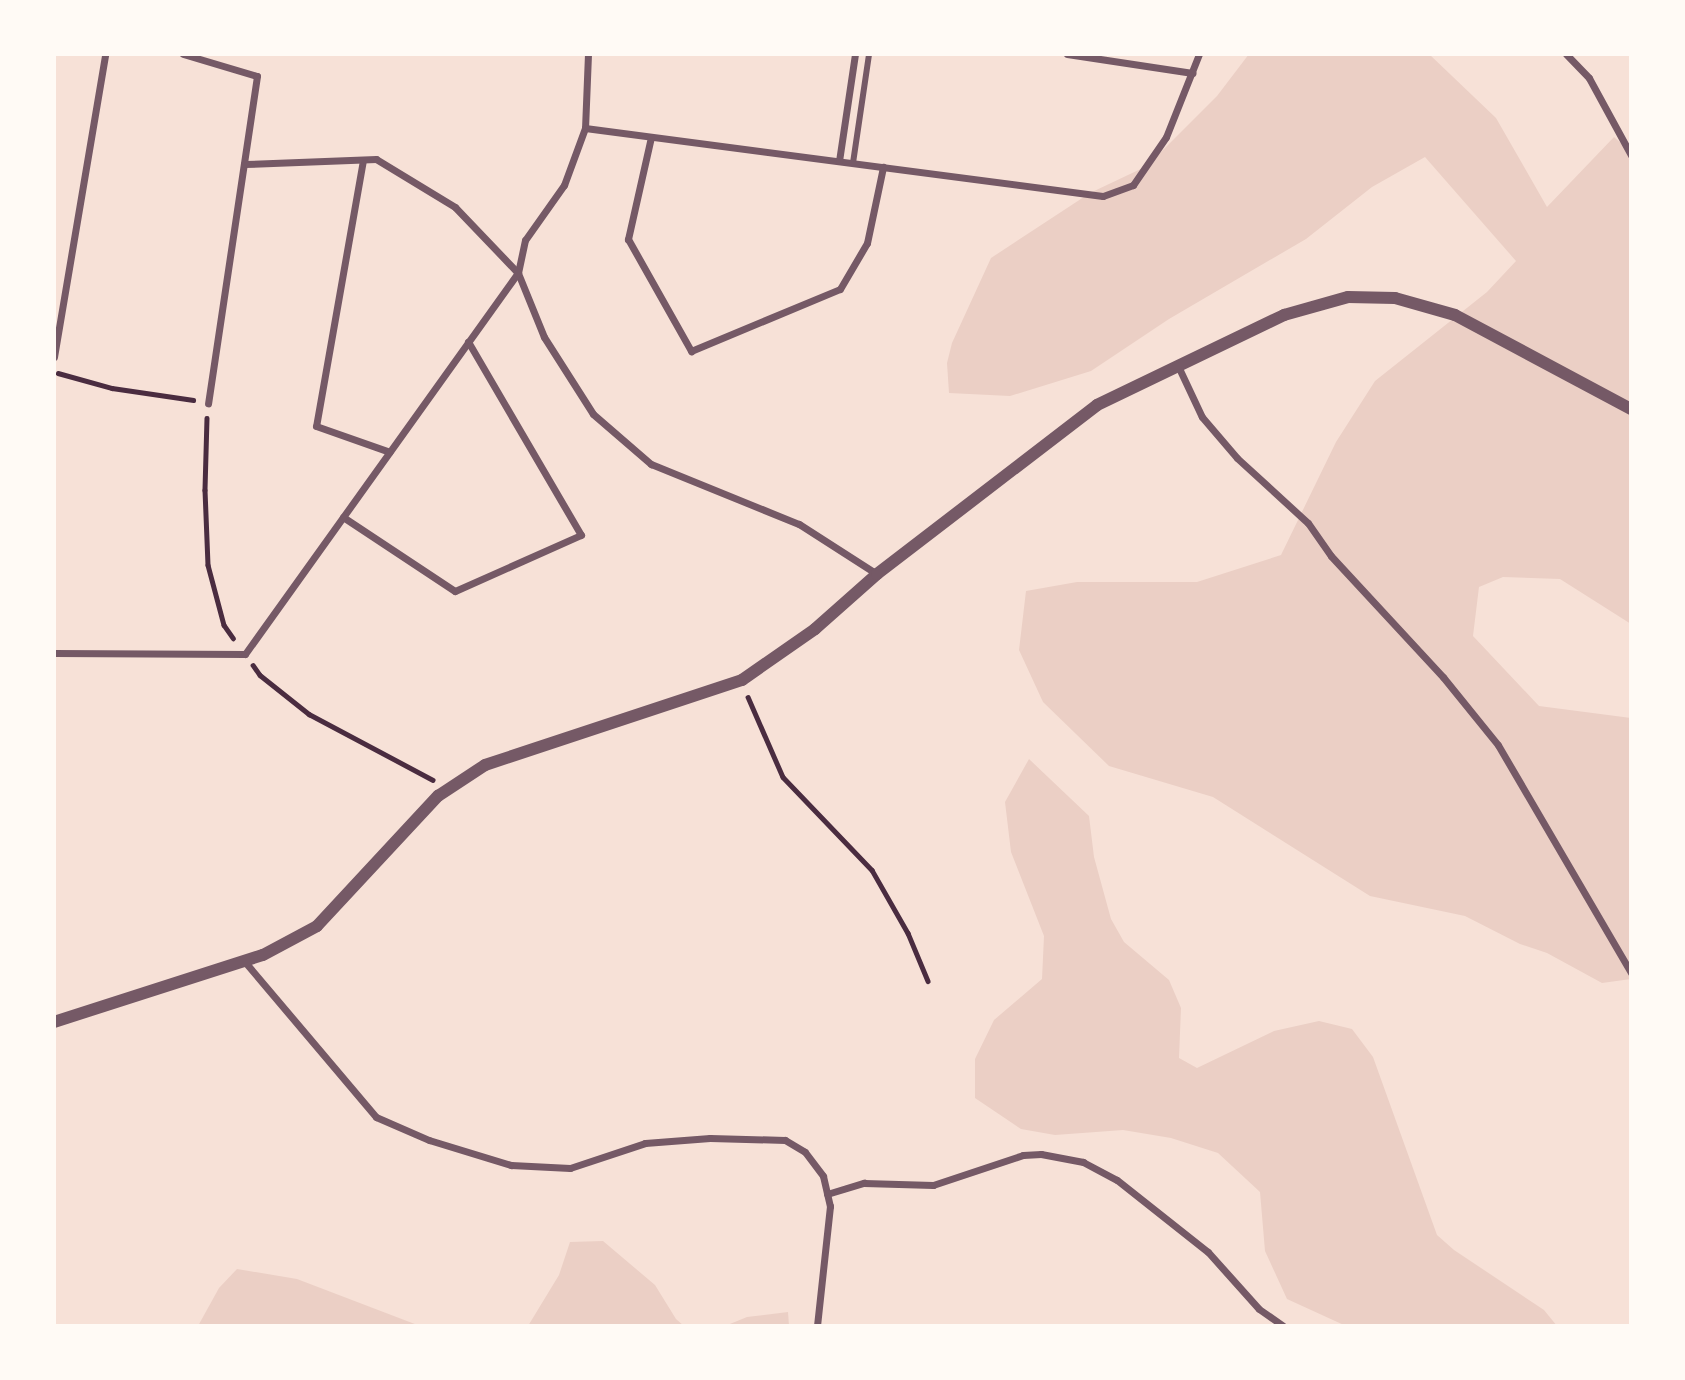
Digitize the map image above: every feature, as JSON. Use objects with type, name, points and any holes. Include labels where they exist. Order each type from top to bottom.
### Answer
[{"type":"street","points":[[54,357],[104,54]]},
{"type":"street","points":[[183,54],[257,76],[208,402]]},
{"type":"street","points":[[54,653],[245,654],[518,273],[525,240],[564,185],[585,128],[588,54]]},
{"type":"street","points":[[839,161],[855,54]]},
{"type":"street","points":[[853,163],[869,54]]},
{"type":"street","points":[[1067,54],[1193,73]]},
{"type":"street","points":[[585,128],[1103,196],[1133,185],[1167,137],[1199,54]]},
{"type":"street","points":[[1566,54],[1590,78],[1631,155]]},
{"type":"street","points":[[651,136],[628,239],[691,351],[840,289],[867,243],[883,167]]},
{"type":"street","points":[[244,164],[376,159],[455,207],[518,273],[544,337],[593,414],[651,464],[799,524],[877,574]]},
{"type":"street","points":[[363,160],[316,426],[390,452]]},
{"type":"street","points":[[54,1022],[245,962],[317,926],[438,796],[485,765],[742,680],[816,629],[877,574],[1097,405],[1284,315],[1348,297],[1395,298],[1455,315],[1631,409]]},
{"type":"street","points":[[343,517],[455,591],[581,536],[468,342]]},
{"type":"street","points":[[1178,366],[1202,417],[1219,438],[1308,523],[1331,556],[1443,677],[1498,745],[1631,972]]},
{"type":"street","points":[[245,962],[376,1117],[429,1140],[511,1165],[570,1168],[645,1143],[710,1138],[785,1140],[805,1152],[823,1177],[830,1206],[817,1326]]},
{"type":"street","points":[[827,1194],[864,1183],[933,1185],[1023,1155],[1041,1154],[1083,1162],[1116,1180],[1208,1252],[1259,1309],[1283,1326]]},
{"type":"path","points":[[54,372],[112,388],[208,402],[205,490],[208,565],[224,625],[260,675],[309,714],[449,788]]},
{"type":"path","points":[[742,680],[764,739],[783,777],[872,870],[908,933],[928,981]]},
{"type":"shaded area","points":[[1249,54],[1429,54],[1496,118],[1547,207],[1614,137],[1631,152],[1631,624],[1560,579],[1503,577],[1479,587],[1473,636],[1539,706],[1631,718],[1631,979],[1602,983],[1547,953],[1520,944],[1465,916],[1370,896],[1213,797],[1109,766],[1043,702],[1019,650],[1026,591],[1077,582],[1197,582],[1281,555],[1336,442],[1375,381],[1487,292],[1516,261],[1425,157],[1372,187],[1306,239],[1169,319],[1091,371],[1010,396],[949,393],[947,363],[952,343],[991,258],[1090,193],[1147,166],[1217,96]]},
{"type":"shaded area","points":[[1029,759],[1089,816],[1094,857],[1111,919],[1124,942],[1169,980],[1181,1008],[1179,1058],[1197,1068],[1274,1031],[1319,1021],[1352,1029],[1373,1057],[1437,1235],[1454,1250],[1544,1310],[1557,1326],[1346,1326],[1287,1299],[1265,1251],[1260,1192],[1218,1153],[1171,1138],[1123,1130],[1055,1135],[1021,1129],[975,1098],[975,1059],[994,1020],[1042,979],[1044,936],[1011,852],[1005,802]]},
{"type":"shaded area","points":[[603,1241],[655,1285],[676,1319],[684,1326],[528,1326],[559,1275],[570,1242]]},
{"type":"shaded area","points":[[237,1269],[297,1279],[420,1326],[198,1326],[219,1288]]},
{"type":"shaded area","points":[[788,1312],[789,1326],[725,1326],[747,1317]]}]
